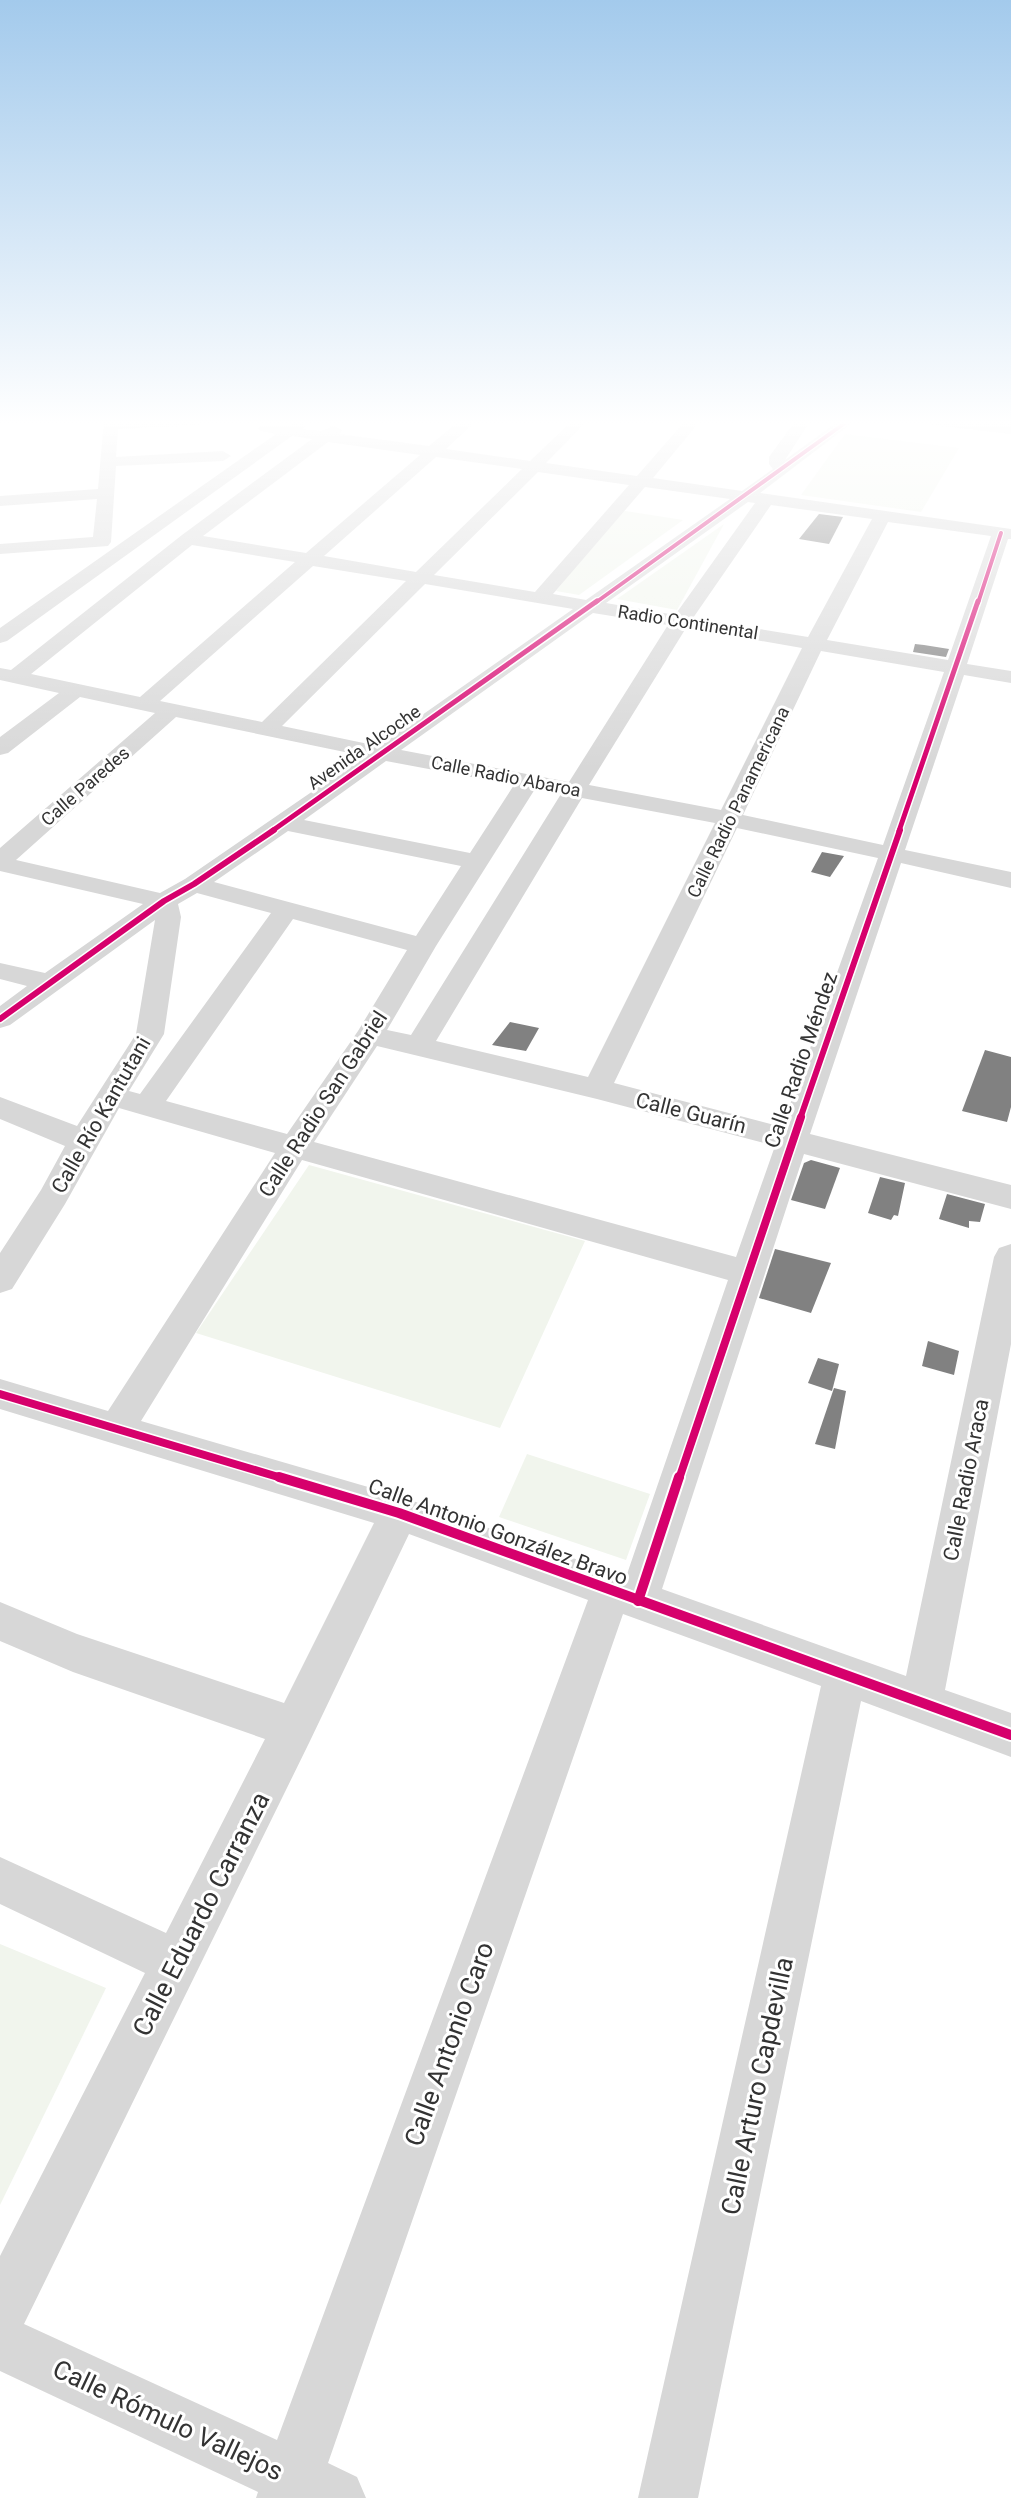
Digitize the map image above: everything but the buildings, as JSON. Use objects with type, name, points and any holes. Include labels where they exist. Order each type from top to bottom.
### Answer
[{"type":"street","points":[[102,537],[102,542]]},
{"type":"street","points":[[74,561],[109,537]]},
{"type":"street","points":[[0,637],[132,537]]},
{"type":"street","points":[[7,675],[191,537]]},
{"type":"street","points":[[144,704],[335,537]]},
{"type":"street","points":[[266,730],[463,537]]},
{"type":"street","points":[[539,599],[594,537]]},
{"type":"street","name":"Avenida Alcoche","points":[[0,1019],[164,902],[284,823],[590,606],[696,537]]},
{"type":"street","points":[[419,1046],[574,790],[732,537]]},
{"type":"street","name":"Calle Radio Panamericana","points":[[597,1089],[815,643],[871,537]]},
{"type":"street","name":"Calle Radio Méndez","points":[[625,1596],[747,1273],[957,667],[1005,537]]},
{"type":"street","name":"Radio Continental","points":[[188,539],[1011,676]]},
{"type":"street","points":[[0,549],[102,542]]},
{"type":"street","name":"Calle Radio Abaroa","points":[[7,675],[381,753],[730,819],[1011,880]]},
{"type":"street","points":[[0,748],[76,690]]},
{"type":"street","name":"Calle Paredes","points":[[0,863],[171,710]]},
{"type":"street","name":"Calle Radio San Gabriel","points":[[117,1428],[294,1148],[370,1035],[423,946],[529,780]]},
{"type":"street","points":[[284,823],[477,862]]},
{"type":"street","points":[[0,863],[164,902]]},
{"type":"street","points":[[194,884],[423,946]]},
{"type":"street","name":"Calle Río Kantutani","points":[[0,1280],[54,1196],[83,1141],[150,1034],[168,917],[164,902]]},
{"type":"street","points":[[146,1107],[287,909]]},
{"type":"street","points":[[0,971],[50,983]]},
{"type":"street","name":"Calle Guarín","points":[[370,1035],[597,1089],[1011,1197]]},
{"type":"street","points":[[111,1096],[747,1273]]},
{"type":"street","points":[[0,1107],[83,1141]]},
{"type":"street","name":"Calle Radio Araca","points":[[921,1704],[1011,1257]]},
{"type":"street","name":"Calle Antonio González Bravo","points":[[0,1394],[399,1513],[1011,1735]]},
{"type":"street","name":"Calle Eduardo Carranza","points":[[0,2314],[294,1728],[399,1513]]},
{"type":"street","name":"Calle Antonio Caro","points":[[305,2491],[625,1596]]},
{"type":"street","points":[[0,1621],[73,1652],[294,1728]]},
{"type":"street","name":"Calle Arturo Capdevilla","points":[[668,2498],[845,1674]]},
{"type":"street","points":[[0,1880],[176,1963]]},
{"type":"street","name":"Calle Rómulo Vallejos","points":[[0,2342],[305,2491]]},
{"type":"shaded area","points":[[598,537],[660,537],[579,595],[556,591]]},
{"type":"shaded area","points":[[706,537],[717,537],[677,610],[617,599]]},
{"type":"shaded area","points":[[309,1165],[585,1241],[500,1428],[196,1333]]},
{"type":"shaded area","points":[[527,1454],[650,1494],[626,1560],[499,1517]]},
{"type":"shaded area","points":[[0,1944],[106,1988],[0,2205]]},
{"type":"cycle path","points":[[0,1019],[164,901],[194,884],[284,823],[688,537]]},
{"type":"cycle path","points":[[638,1601],[747,1273],[1000,537]]},
{"type":"cycle path","points":[[0,1394],[399,1513],[1011,1735]]}]
